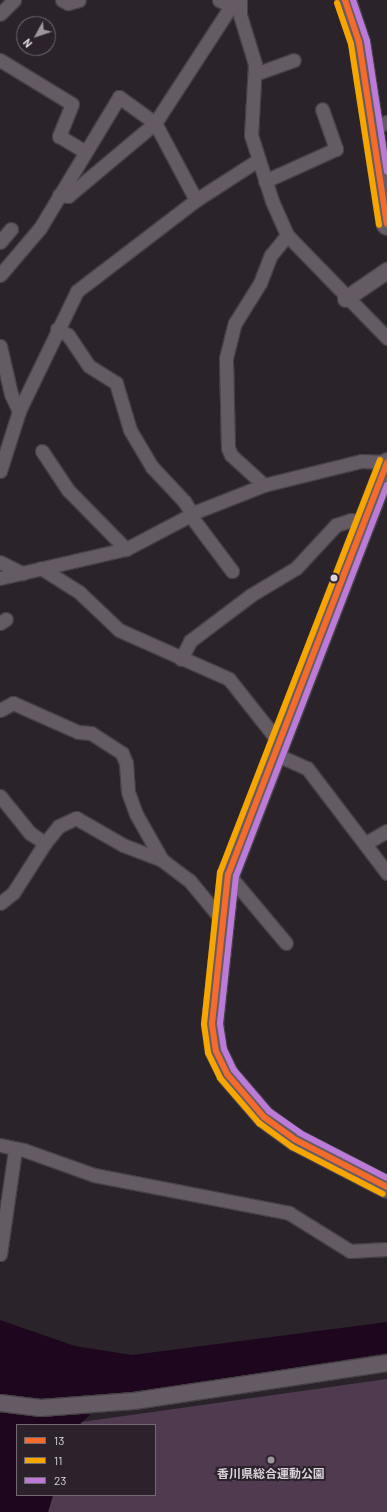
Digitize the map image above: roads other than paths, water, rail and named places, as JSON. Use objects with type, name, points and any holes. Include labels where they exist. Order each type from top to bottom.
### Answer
[{"type":"main road","points":[[345,0],[359,42],[380,125],[387,224]]},
{"type":"main road","points":[[387,463],[228,874],[212,1024],[216,1051],[227,1074],[259,1112],[296,1140],[387,1187]]},
{"type":"street","points":[[0,14],[14,0]]},
{"type":"street","points":[[62,0],[68,3],[79,0]]},
{"type":"street","points":[[219,0],[237,5]]},
{"type":"street","points":[[237,5],[253,50],[254,74],[250,118],[258,160],[287,235],[346,299],[387,338]]},
{"type":"street","points":[[59,195],[68,196],[155,123],[237,5]]},
{"type":"street","points":[[0,60],[72,104],[58,136],[84,151]]},
{"type":"street","points":[[254,74],[294,60]]},
{"type":"street","points":[[0,275],[40,228],[84,151],[119,97],[155,123],[196,200]]},
{"type":"street","points":[[265,181],[336,149],[322,109]]},
{"type":"street","points":[[0,471],[19,411],[68,303],[92,277],[196,200],[258,160]]},
{"type":"street","points":[[0,242],[11,229]]},
{"type":"street","points":[[264,485],[228,448],[226,358],[235,323],[260,283],[271,255],[287,235]]},
{"type":"street","points":[[346,299],[387,271]]},
{"type":"street","points":[[57,329],[68,335],[89,366],[116,383],[130,430],[152,467],[184,501],[191,515],[232,571]]},
{"type":"street","points":[[0,346],[11,394],[19,411]]},
{"type":"street","points":[[42,451],[68,490],[126,549]]},
{"type":"street","points":[[0,578],[126,549],[191,515],[264,485],[361,461],[387,463]]},
{"type":"street","points":[[181,659],[190,641],[251,595],[296,568],[336,524],[351,520],[365,522]]},
{"type":"street","points":[[0,562],[22,573]]},
{"type":"street","points":[[41,568],[79,592],[119,630],[181,659],[229,679],[277,748],[307,768],[366,843],[387,873]]},
{"type":"street","points":[[0,710],[13,703],[78,732],[91,733],[122,754],[126,763],[130,799],[162,860]]},
{"type":"street","points":[[0,796],[30,833],[44,843]]},
{"type":"street","points":[[0,903],[13,893],[44,843],[59,826],[76,818],[123,845],[162,860],[189,880],[222,920]]},
{"type":"street","points":[[366,843],[387,831]]},
{"type":"street","points":[[228,874],[286,943]]},
{"type":"street","points":[[0,1145],[15,1150],[24,1150],[94,1175],[289,1213],[350,1251],[387,1249]]},
{"type":"street","points":[[0,1254],[15,1150]]},
{"type":"street","points":[[0,1403],[41,1408],[134,1401],[387,1363]]},
{"type":"place","name":"香川県総合運動公園","points":[[271,1460]]}]
